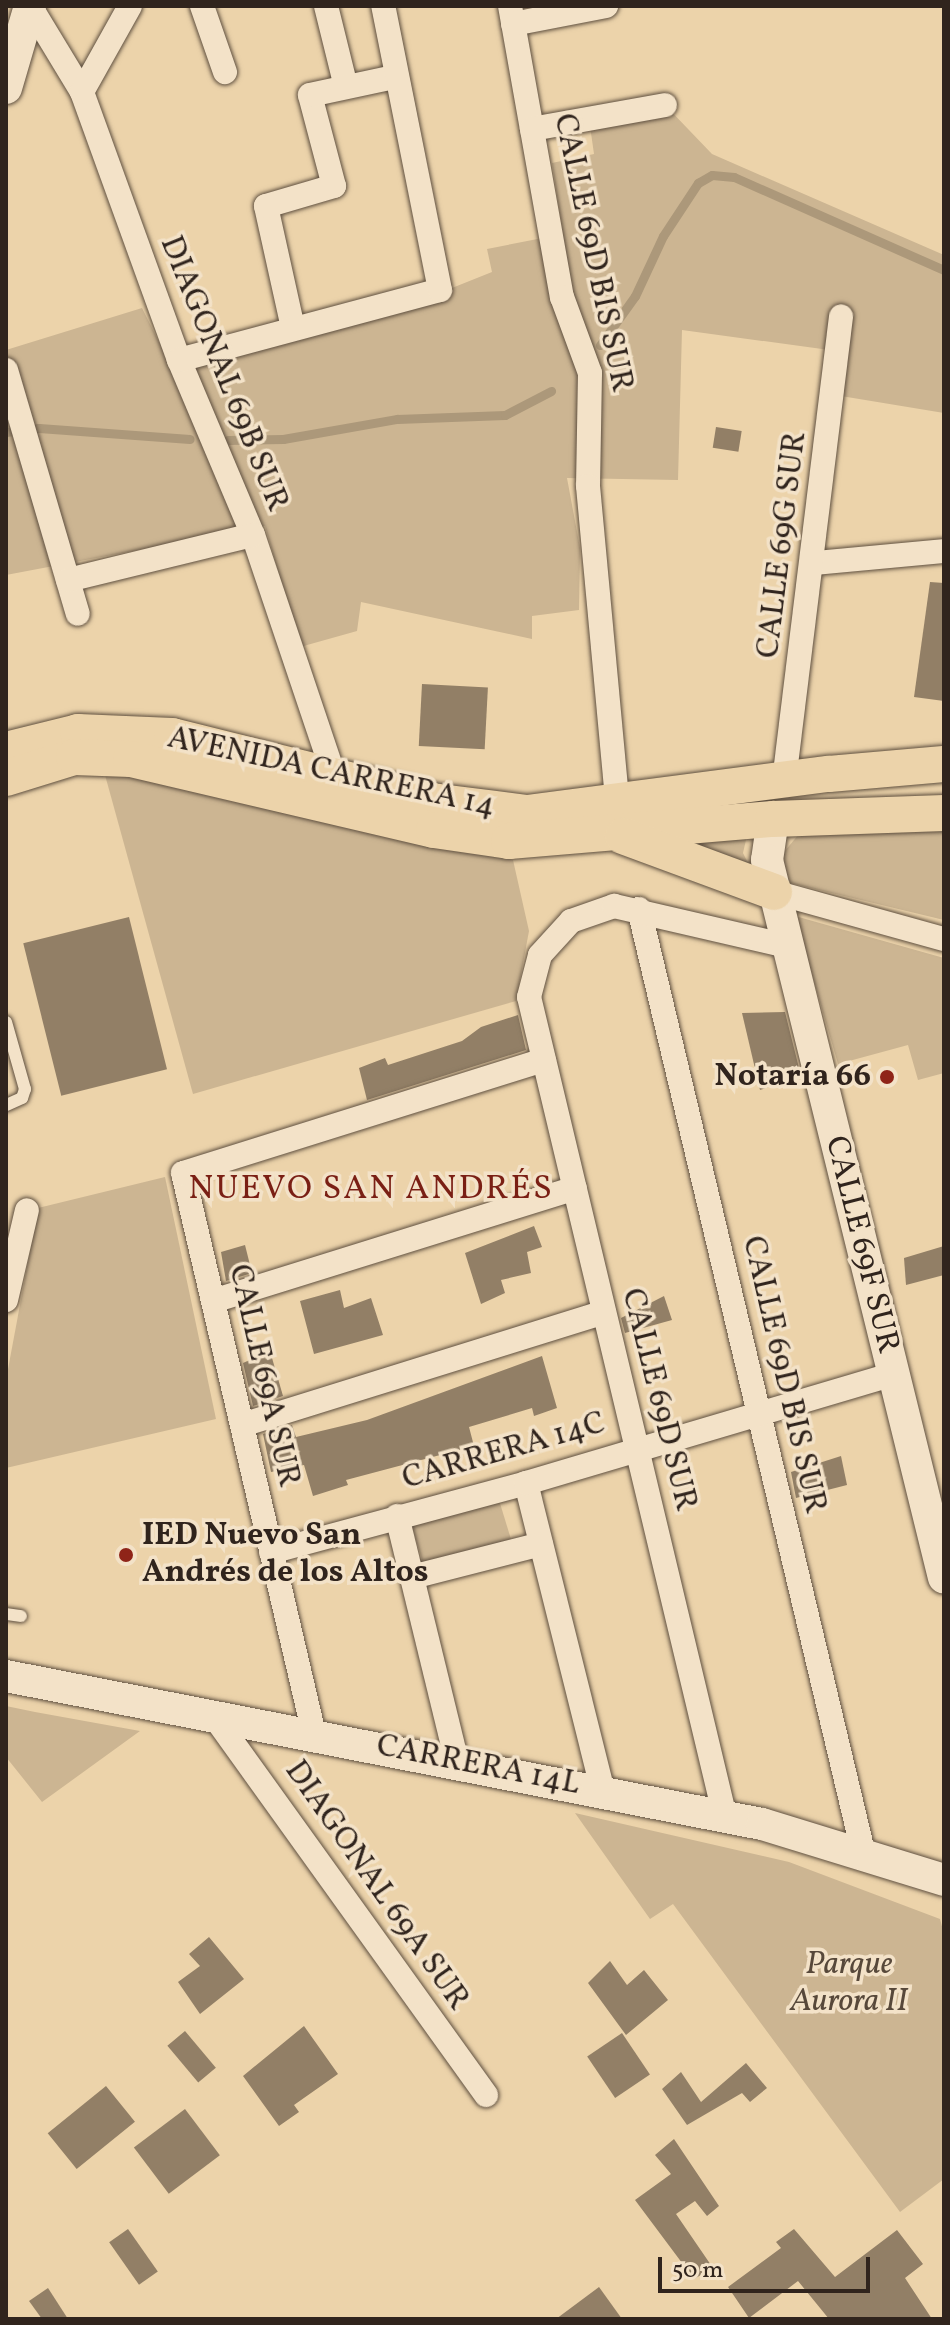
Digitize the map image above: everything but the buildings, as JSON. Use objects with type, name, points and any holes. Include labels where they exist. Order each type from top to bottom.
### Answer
[{"type":"main road","name":"AVENIDA CARRERA 14","points":[[11,756],[78,732],[138,733],[498,812],[617,818],[773,819],[944,813]]},
{"type":"main road","name":"AVENIDA CARRERA 14","points":[[11,756],[104,756],[179,767],[477,839],[537,841],[617,818],[784,781],[944,764]]},
{"type":"main road","points":[[617,818],[774,892]]},
{"type":"street","points":[[6,88],[30,6]]},
{"type":"street","name":"DIAGONAL 69B SUR","points":[[30,6],[82,92],[179,360],[253,535],[334,776]]},
{"type":"street","points":[[82,92],[130,6]]},
{"type":"street","points":[[202,6],[225,72]]},
{"type":"street","points":[[326,6],[346,87]]},
{"type":"street","points":[[179,360],[440,290],[394,77],[383,6]]},
{"type":"street","points":[[512,15],[606,6]]},
{"type":"street","name":"CALLE 69D BIS SUR","points":[[512,15],[562,297],[590,373],[588,486],[617,818]]},
{"type":"street","points":[[293,328],[266,206],[334,186],[310,95],[394,77]]},
{"type":"street","points":[[532,129],[665,105]]},
{"type":"street","name":"CALLE 69G SUR","points":[[784,781],[815,563],[841,316]]},
{"type":"street","points":[[6,370],[78,614]]},
{"type":"street","points":[[68,580],[253,535]]},
{"type":"street","points":[[815,563],[944,551]]},
{"type":"street","name":"CALLE 69F SUR","points":[[773,819],[766,845],[774,892],[944,1578]]},
{"type":"street","points":[[774,892],[944,939]]},
{"type":"street","name":"CALLE 69D SUR","points":[[639,909],[614,906],[571,921],[540,955],[529,997],[725,1817]]},
{"type":"street","points":[[639,909],[787,946]]},
{"type":"street","name":"CALLE 69D BIS SUR","points":[[639,909],[864,1856]]},
{"type":"street","name":"CALLE 69A SUR","points":[[314,1734],[183,1173],[544,1060]]},
{"type":"street","points":[[213,1301],[575,1188]]},
{"type":"street","points":[[6,1300],[16,1214]]},
{"type":"street","points":[[242,1425],[604,1312]]},
{"type":"street","name":"CARRERA 14C","points":[[271,1552],[526,1483],[637,1447],[893,1374]]},
{"type":"street","points":[[526,1483],[603,1792]]},
{"type":"street","points":[[397,1516],[457,1762]]},
{"type":"street","points":[[412,1577],[541,1544]]},
{"type":"street","name":"CARRERA 14L","points":[[6,1676],[725,1817],[944,1880]]},
{"type":"street","name":"DIAGONAL 69A SUR","points":[[213,1715],[486,2095]]},
{"type":"lane","points":[[6,1022],[25,1089],[22,1098],[6,1105]]},
{"type":"lane","points":[[6,1614],[21,1616]]},
{"type":"green space","points":[[665,105],[712,154],[944,255],[944,413],[841,396],[844,352],[682,330],[678,480],[567,478],[580,548],[579,610],[532,616],[532,639],[361,602],[357,631],[300,647],[265,526],[6,575],[6,350],[142,308],[172,368],[442,292],[492,272],[487,249],[563,234],[552,163],[594,154],[589,119]]},
{"type":"green space","points":[[133,771],[513,860],[529,931],[516,1001],[193,1094],[105,775]]},
{"type":"green space","points":[[944,828],[944,920],[786,882],[779,858],[799,834]]},
{"type":"green space","points":[[748,831],[743,853],[752,871],[683,841]]},
{"type":"green space","points":[[795,916],[944,958],[944,1073],[918,1080],[908,1045],[838,1064]]},
{"type":"green space","points":[[165,1177],[216,1419],[6,1468],[6,1380],[38,1208]]},
{"type":"green space","points":[[499,1500],[511,1540],[424,1567],[412,1527]]},
{"type":"green space","points":[[6,1706],[140,1731],[42,1802],[6,1757]]},
{"type":"green space","name":"Parque Aurora II","points":[[575,1813],[789,1862],[940,1919],[944,1934],[944,2179],[900,2212],[673,1904],[650,1919]]},
{"type":"waterway","points":[[600,345],[635,296],[663,236],[698,183],[712,175],[734,177],[944,270]]},
{"type":"waterway","points":[[228,440],[283,439],[397,419],[505,415],[551,391]]},
{"type":"waterway","points":[[6,432],[39,428],[190,439]]},
{"type":"place","name":"Notaría 66","points":[[887,1077]]},
{"type":"place","name":"IED Nuevo San Andrés de los Altos","points":[[126,1555]]},
{"type":"district","name":"NUEVO SAN ANDRÉS","points":[[371,1190]]}]
